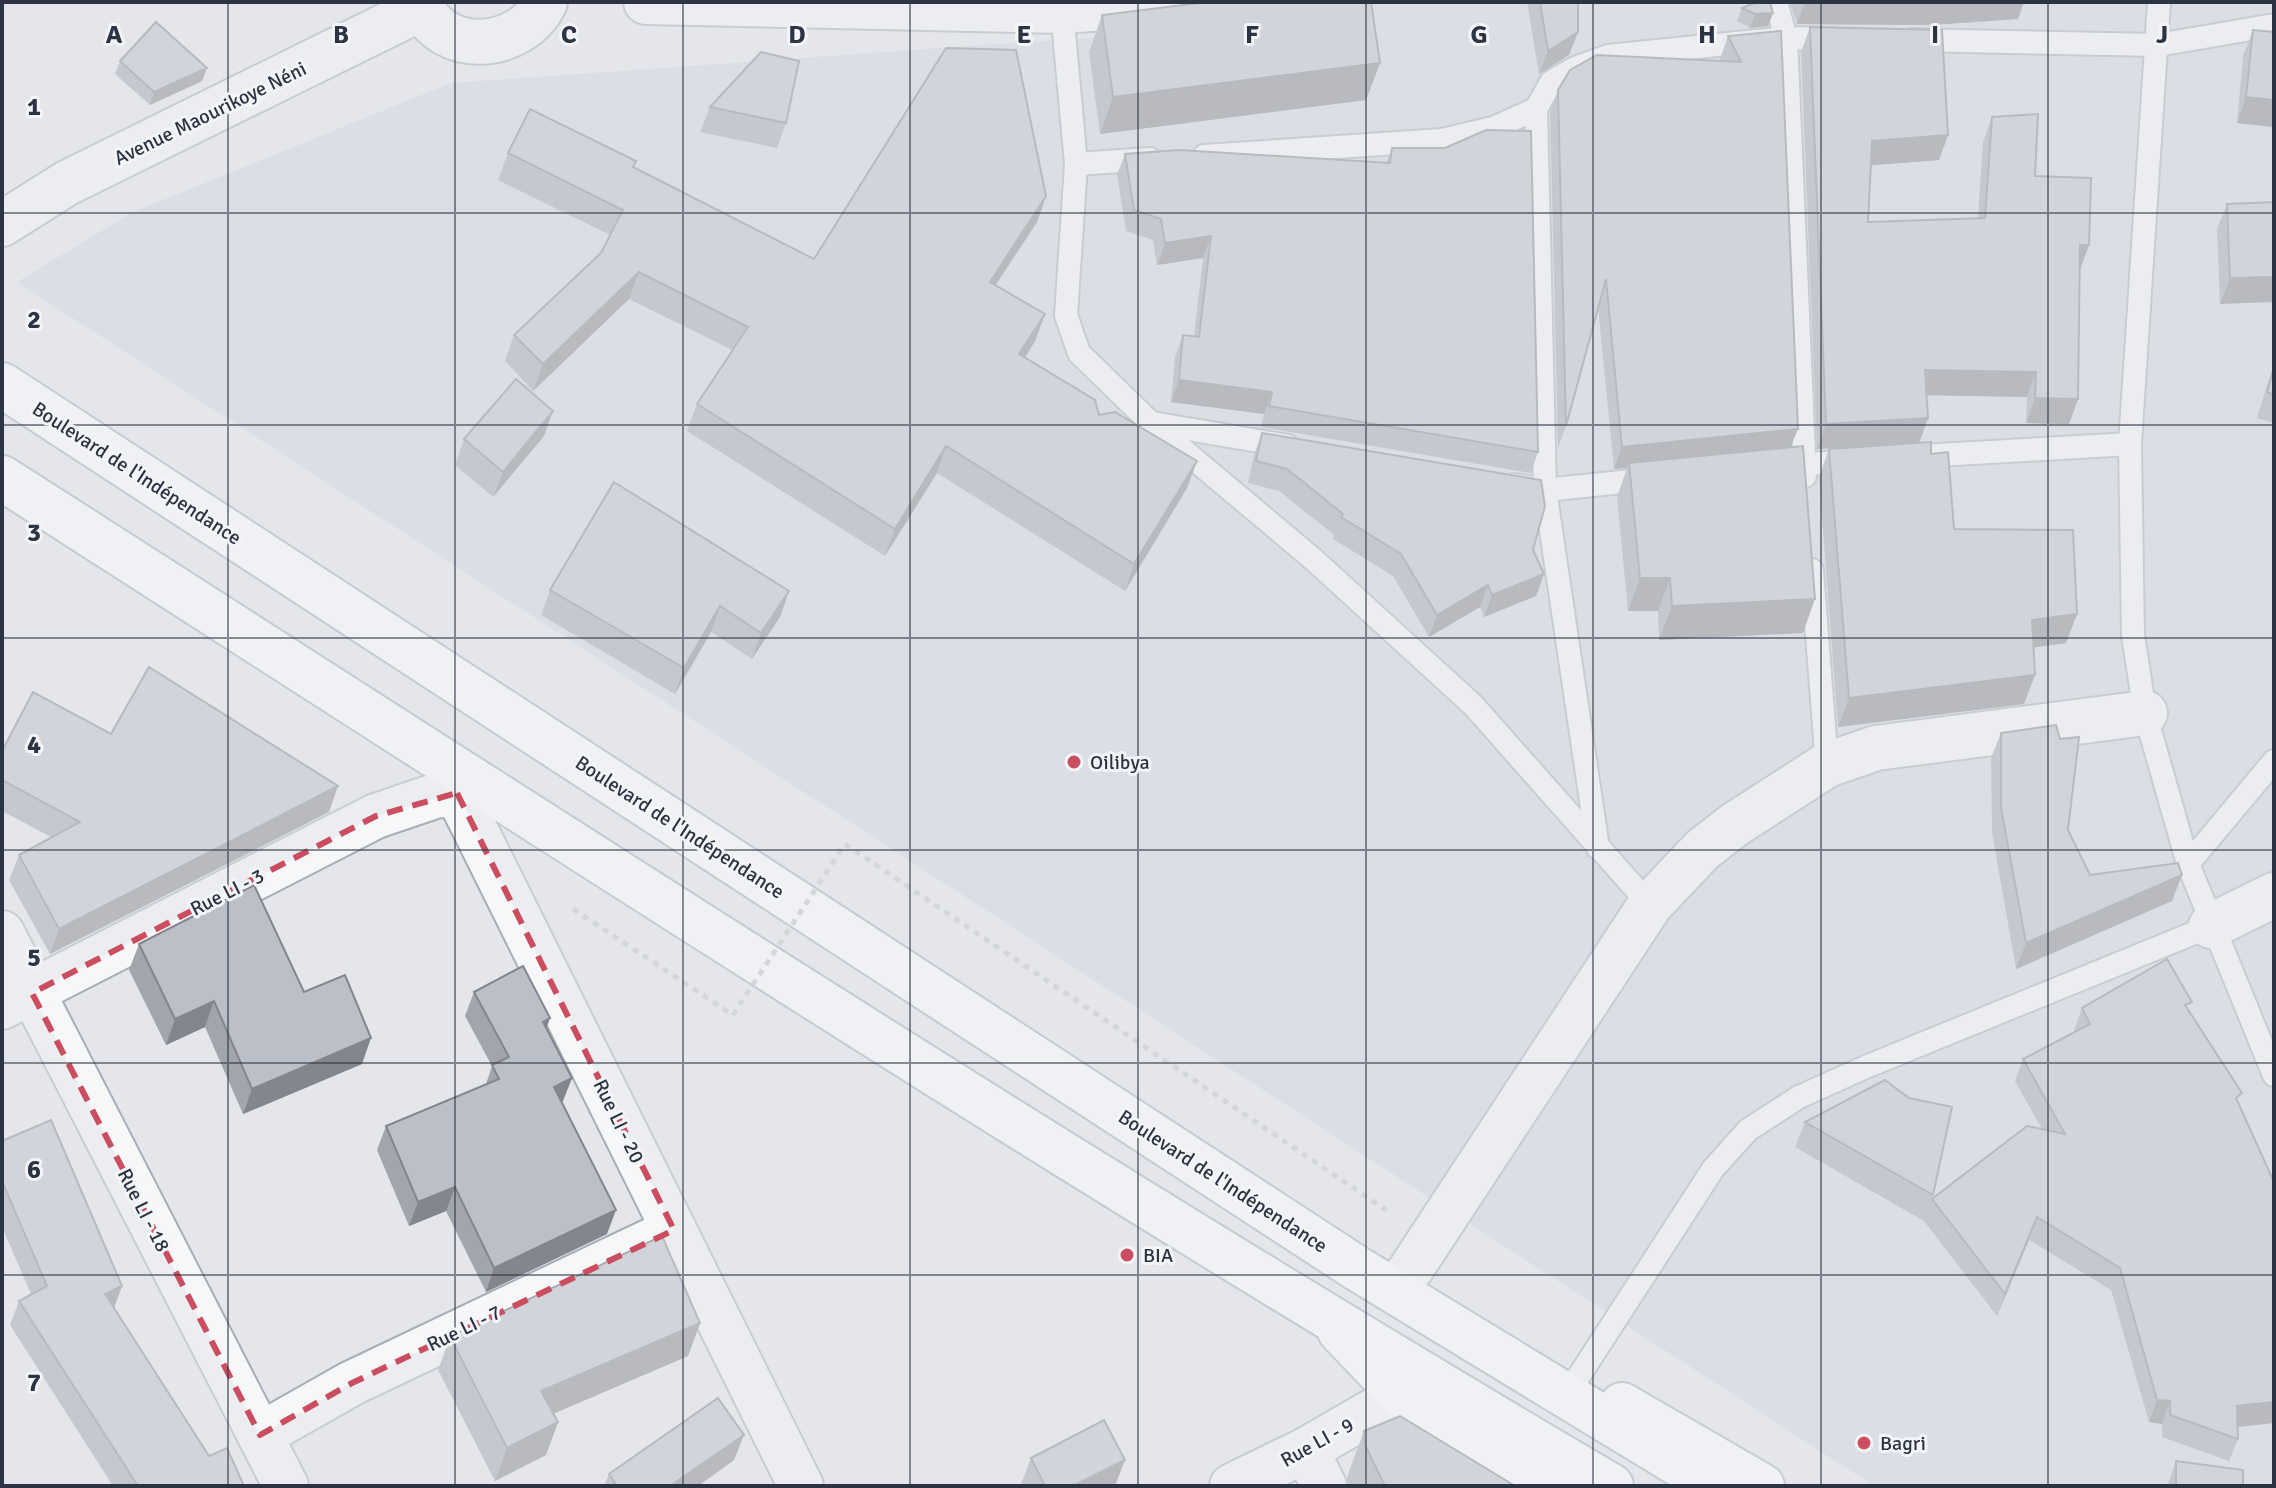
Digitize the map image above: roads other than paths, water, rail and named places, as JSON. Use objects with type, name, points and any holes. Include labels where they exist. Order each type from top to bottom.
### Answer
[{"type":"main road","name":"Boulevard de l'Indépendance","points":[[2,385],[1358,1269],[1561,1382],[1762,1486]]},
{"type":"main road","points":[[2,478],[910,1059],[1327,1318],[1611,1486]]},
{"type":"main road","name":"Boulevard de l'Indépendance","points":[[1358,1269],[1403,1281],[1561,1382]]},
{"type":"main road","points":[[1327,1318],[1401,1395],[1549,1486]]},
{"type":"main road","points":[[1561,1382],[1715,1486]]},
{"type":"street","points":[[421,5],[437,25],[456,38],[478,43],[501,41],[522,31],[539,15],[545,2]]},
{"type":"street","points":[[646,2],[1062,11],[1193,2]]},
{"type":"street","name":"Avenue Maourikoye Néni","points":[[2,224],[67,183],[421,5]]},
{"type":"street","points":[[1403,1281],[1650,905],[1702,850],[1827,765],[1876,748],[2145,713]]},
{"type":"street","points":[[457,793],[500,797]]},
{"type":"street","name":"Rue LI - 3","points":[[17,1000],[376,816],[417,800],[457,793]]},
{"type":"street","name":"Rue LI - 20","points":[[457,793],[801,1486]]},
{"type":"street","points":[[2211,926],[2274,895]]},
{"type":"street","name":"Rue LI - 18","points":[[2,933],[17,1000],[286,1486]]},
{"type":"street","name":"Rue LI - 7","points":[[260,1435],[352,1383],[674,1230]]},
{"type":"street","name":"Rue LI - 9","points":[[1232,1486],[1315,1468],[1401,1395]]},
{"type":"lane","points":[[1776,2],[1786,38],[1807,495]]},
{"type":"lane","points":[[2159,2],[2130,444],[2130,603],[2145,713],[2188,864],[2274,1075]]},
{"type":"lane","points":[[1062,11],[1076,164],[1066,315],[1079,353],[1151,423],[1313,559],[1473,705],[1650,905]]},
{"type":"lane","points":[[1895,40],[2158,45],[2274,25]]},
{"type":"lane","points":[[1598,848],[1545,490],[1536,109],[1551,82],[1575,68],[1608,56],[1786,38],[1848,39]]},
{"type":"lane","points":[[1076,164],[1442,140],[1493,128],[1536,109]]},
{"type":"lane","points":[[1151,423],[1309,450]]},
{"type":"lane","points":[[1759,468],[2130,444]]},
{"type":"lane","points":[[1498,482],[1545,490],[1667,478]]},
{"type":"lane","points":[[1810,543],[1827,765]]},
{"type":"lane","points":[[2188,864],[2274,761]]},
{"type":"lane","points":[[1561,1382],[1713,1169],[1748,1130],[1799,1097],[1868,1066],[2211,926]]},
{"type":"place","name":"Oilibya","points":[[1074,762]]},
{"type":"place","name":"BIA","points":[[1127,1255]]},
{"type":"place","name":"Bagri","points":[[1864,1443]]}]
